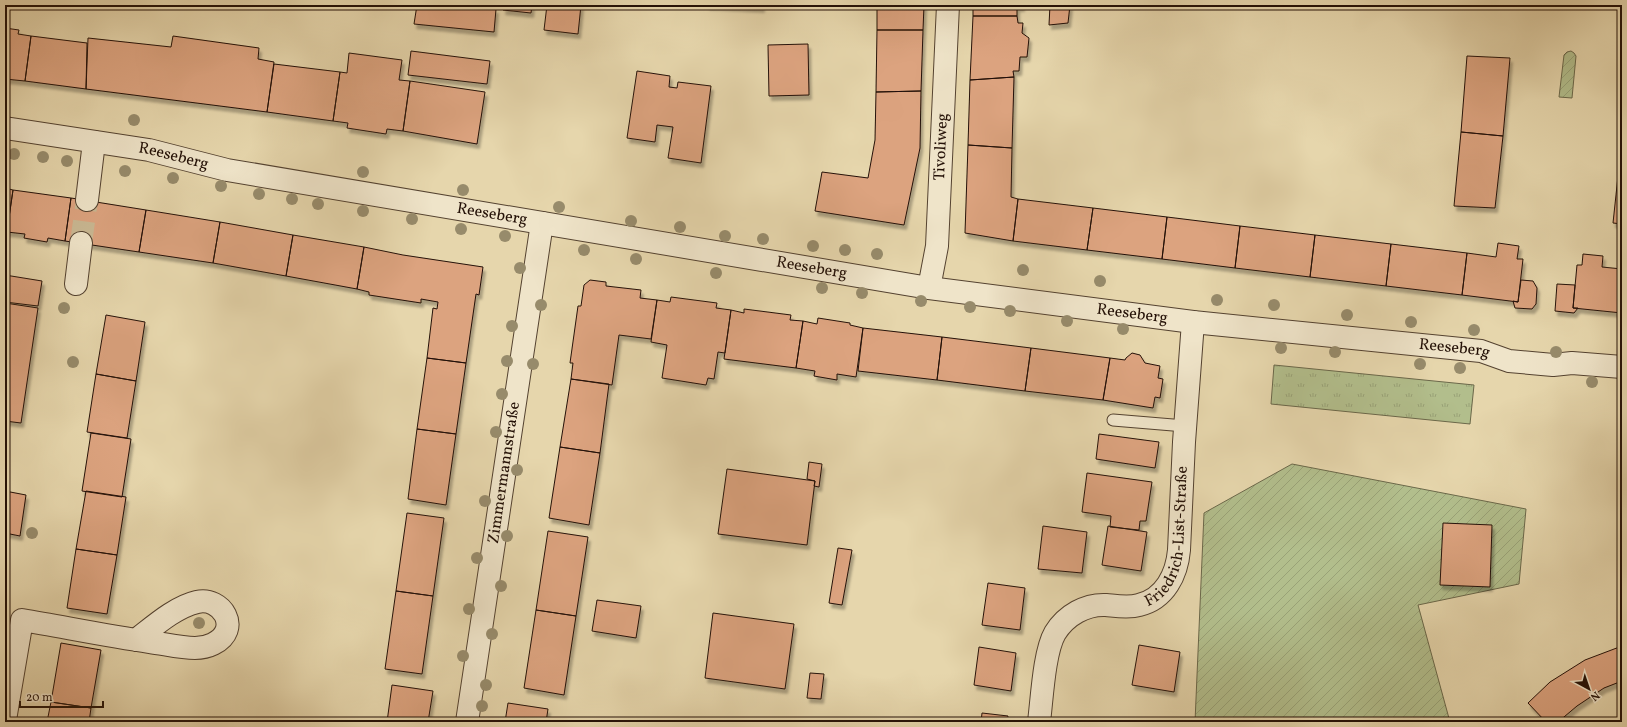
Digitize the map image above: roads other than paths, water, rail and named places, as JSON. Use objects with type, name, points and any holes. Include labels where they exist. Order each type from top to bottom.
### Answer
[{"type":"street","name":"Tivoliweg","points":[[929,288],[937,246],[948,5]]},
{"type":"street","name":"Reeseberg","points":[[5,128],[149,150],[227,170],[929,288],[1193,322],[1481,351],[1509,361],[1553,365],[1572,363],[1622,366]]},
{"type":"street","points":[[87,200],[94,142]]},
{"type":"street","name":"Zimmermannstraße","points":[[467,722],[542,222]]},
{"type":"street","points":[[76,284],[81,243]]},
{"type":"street","name":"Friedrich-List-Straße","points":[[1039,722],[1049,648],[1062,623],[1076,612],[1089,606],[1139,605],[1154,598],[1171,581],[1179,560],[1185,426],[1193,322]]},
{"type":"street","points":[[5,720],[22,620],[136,640]]},
{"type":"lane","points":[[1113,420],[1185,426]]},
{"type":"tunnel","points":[[81,243],[87,200]]}]
